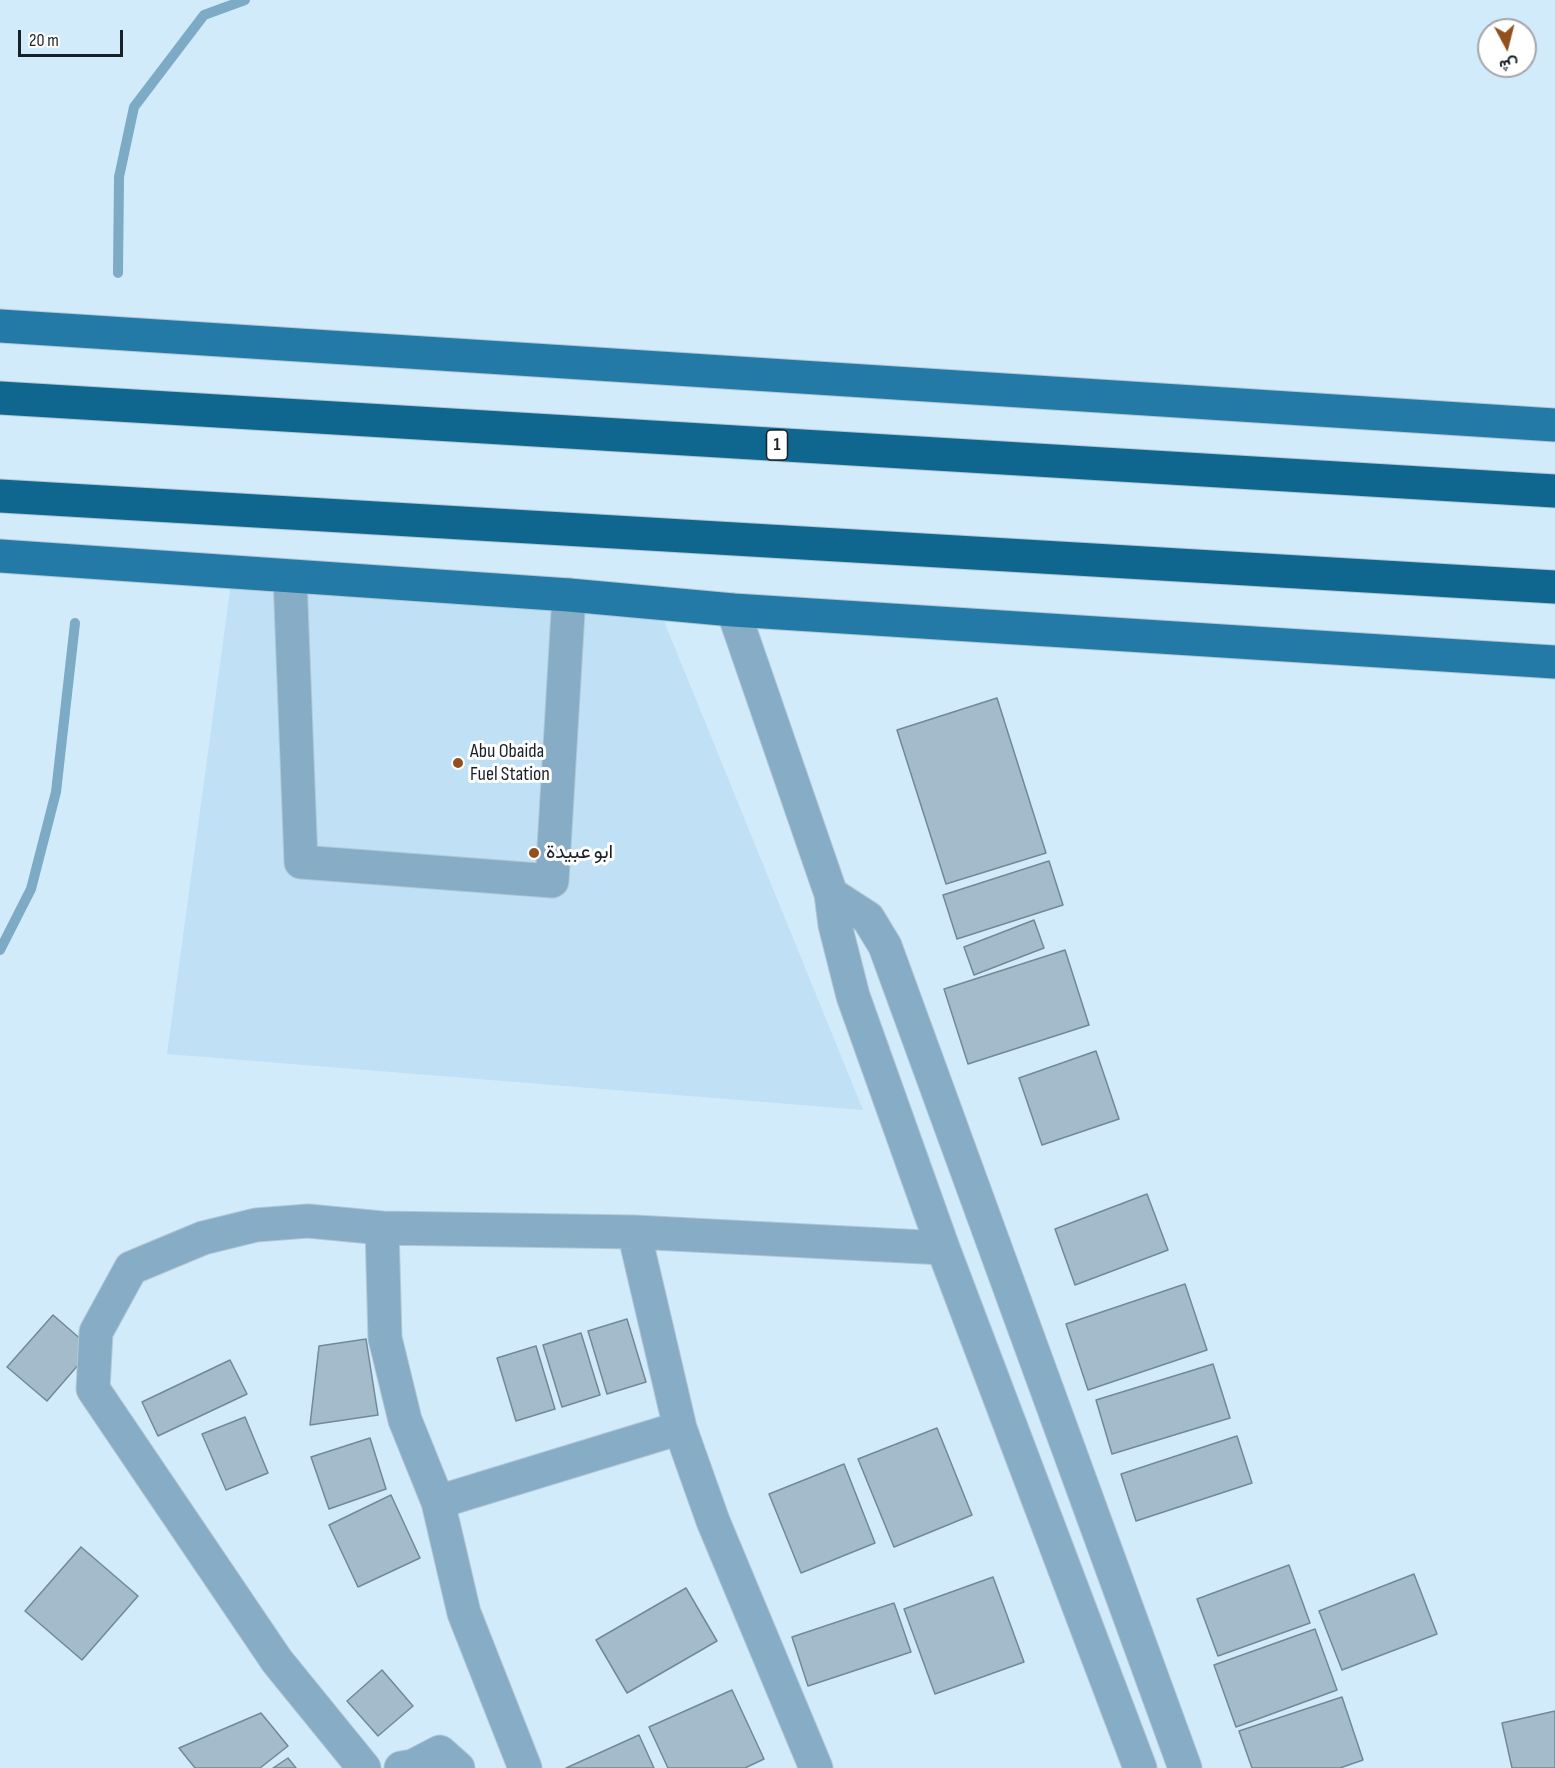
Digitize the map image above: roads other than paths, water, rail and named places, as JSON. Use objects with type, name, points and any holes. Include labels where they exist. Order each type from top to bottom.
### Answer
[{"type":"highway","name":"1","points":[[0,398],[1555,491]]},
{"type":"highway","points":[[0,496],[1555,587]]},
{"type":"main road","points":[[0,326],[1555,425]]},
{"type":"main road","points":[[0,556],[290,578],[569,595],[733,610],[1555,662]]},
{"type":"street","points":[[290,578],[301,861],[552,881],[569,595]]},
{"type":"street","points":[[733,610],[831,894],[835,925],[853,996],[943,1248],[1140,1768]]},
{"type":"street","points":[[831,894],[868,918],[885,946],[1185,1768]]},
{"type":"street","points":[[364,1768],[277,1661],[93,1389],[96,1332],[131,1269],[203,1238],[256,1225],[308,1221],[382,1228],[634,1232],[943,1248]]},
{"type":"street","points":[[382,1228],[384,1338],[405,1420],[438,1502],[464,1613],[525,1768]]},
{"type":"street","points":[[634,1232],[680,1428],[713,1521],[816,1768]]},
{"type":"street","points":[[438,1502],[680,1428]]},
{"type":"street","points":[[401,1768],[413,1766],[440,1752],[458,1768]]},
{"type":"waterway","points":[[118,273],[119,177],[134,107],[204,15],[245,0]]},
{"type":"waterway","points":[[0,950],[31,889],[56,792],[75,623]]},
{"type":"place","name":"Abu Obaida Fuel Station","points":[[458,763]]},
{"type":"place","name":"ابو عبيدة","points":[[534,853]]}]
